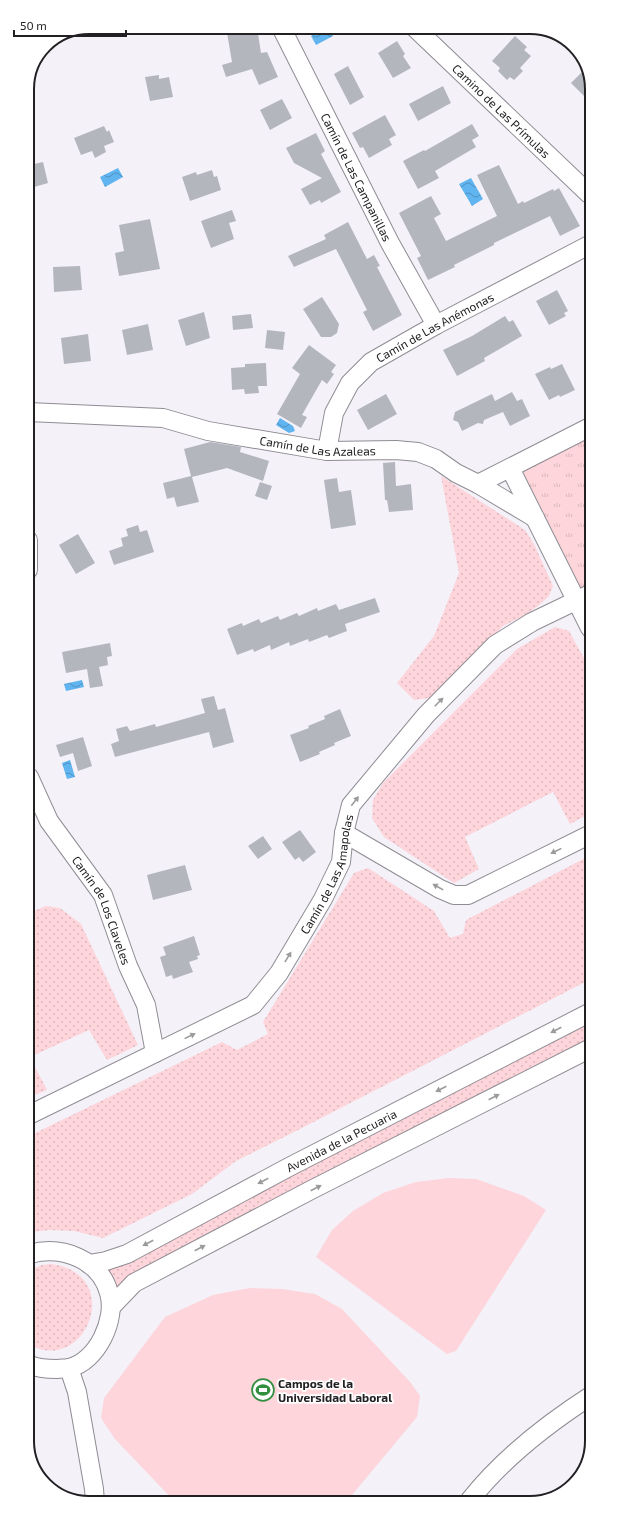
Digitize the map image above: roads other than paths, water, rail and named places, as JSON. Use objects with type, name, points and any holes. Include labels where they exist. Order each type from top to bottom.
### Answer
[{"type":"street","name":"Camín de Las Campanillas","points":[[285,34],[390,243],[436,325]]},
{"type":"street","name":"Camino de Las Prímulas","points":[[421,34],[585,190]]},
{"type":"street","name":"Camín de Las Anémonas","points":[[327,451],[334,413],[350,383],[371,362],[436,325],[585,247]]},
{"type":"street","name":"Camín de Las Azaleas","points":[[34,412],[163,418],[208,431],[327,451],[396,450],[418,452],[436,459],[456,473],[478,484],[535,518]]},
{"type":"street","points":[[478,484],[585,430]]},
{"type":"street","points":[[510,468],[535,518],[583,598]]},
{"type":"street","name":"Camín de Las Amapolas","points":[[34,1112],[154,1052],[253,1005],[279,973],[323,899],[341,862],[344,833],[351,805],[426,716],[495,645],[532,622],[583,598]]},
{"type":"street","name":"Camín de Los Claveles","points":[[34,787],[49,821],[103,895],[128,966],[146,1005],[154,1052]]},
{"type":"street","points":[[344,833],[440,889],[454,895],[468,895],[585,837]]},
{"type":"street","name":"Avenida de la Pecuaria","points":[[90,1264],[106,1261],[127,1254],[296,1164],[585,1015]]},
{"type":"street","points":[[111,1308],[134,1283],[318,1186],[585,1051]]},
{"type":"street","points":[[34,1248],[64,1252],[90,1264],[101,1277],[109,1293],[111,1308],[106,1333],[84,1361],[70,1368],[54,1369],[34,1366]]},
{"type":"street","points":[[34,1253],[50,1251]]},
{"type":"street","points":[[70,1368],[77,1392],[96,1496]]},
{"type":"street","points":[[473,1496],[480,1487],[518,1450],[561,1415],[585,1400]]},
{"type":"water","points":[[315,34],[332,34],[333,36],[316,45],[311,36]]},
{"type":"water","points":[[118,168],[123,177],[105,187],[100,177]]},
{"type":"water","points":[[471,178],[483,199],[472,206],[459,184]]},
{"type":"water","points":[[280,418],[293,426],[295,431],[289,433],[276,425]]},
{"type":"water","points":[[82,680],[84,687],[66,691],[64,684]]},
{"type":"water","points":[[70,760],[75,777],[67,779],[62,763]]},
{"type":"place","name":"Campos de la Universidad Laboral","points":[[263,1390]]}]
